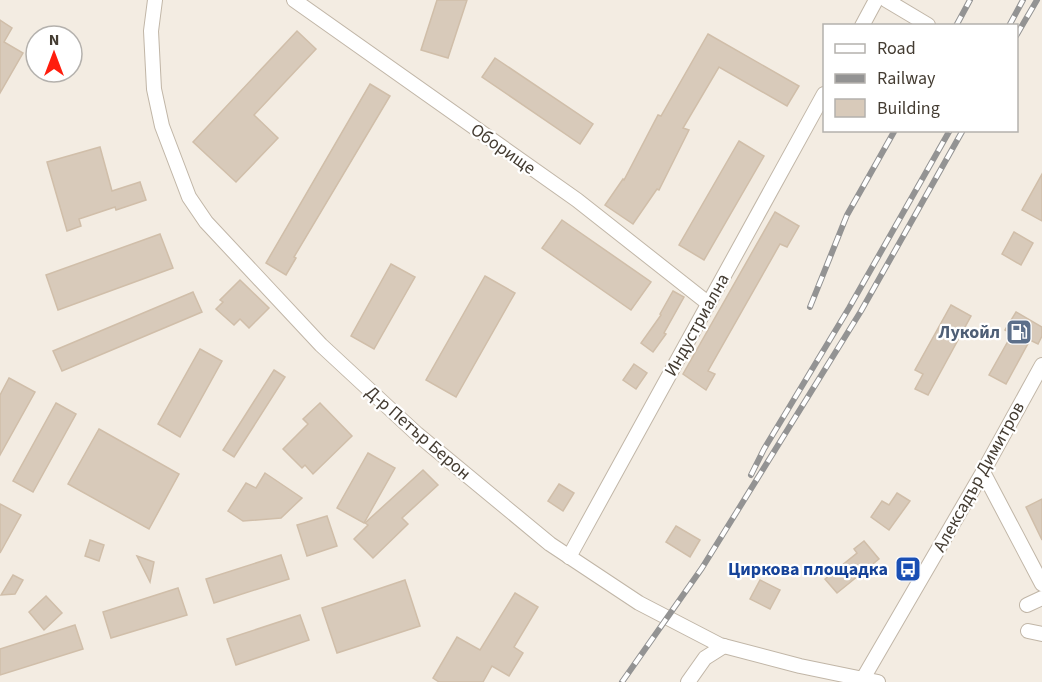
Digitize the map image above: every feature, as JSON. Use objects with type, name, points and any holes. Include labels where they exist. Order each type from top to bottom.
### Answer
[{"type":"street","name":"Д-р Петър Берон","points":[[155,0],[151,30],[154,89],[162,126],[177,168],[198,212],[318,342],[417,434],[550,544],[639,603],[724,646],[861,681],[878,682]]},
{"type":"street","name":"Оборище","points":[[294,0],[577,200],[709,304]]},
{"type":"street","points":[[863,24],[876,0]]},
{"type":"street","points":[[886,0],[926,24]]},
{"type":"street","name":"Индустриална","points":[[569,557],[823,98]]},
{"type":"street","name":"Алексадър Димитров","points":[[861,681],[1037,384],[1042,365]]},
{"type":"street","points":[[983,472],[1042,584]]},
{"type":"street","points":[[1027,605],[1042,598]]},
{"type":"street","points":[[1028,631],[1042,633]]},
{"type":"street","points":[[688,682],[705,658],[724,646]]},
{"type":"building","points":[[437,0],[467,0],[448,58],[421,50]]},
{"type":"building","points":[[0,20],[12,28],[4,42],[23,53],[0,93]]},
{"type":"building","points":[[297,31],[316,49],[254,115],[278,138],[236,182],[193,142]]},
{"type":"building","points":[[708,34],[799,86],[787,106],[719,67],[683,128],[689,130],[659,190],[657,189],[633,224],[605,205],[624,180],[658,115],[661,116]]},
{"type":"building","points":[[495,58],[593,124],[580,144],[482,77]]},
{"type":"building","points":[[370,84],[390,96],[294,257],[296,258],[286,275],[266,263]]},
{"type":"building","points":[[739,141],[764,156],[704,260],[679,245]]},
{"type":"building","points":[[100,147],[112,191],[140,182],[146,200],[79,219],[81,226],[67,231],[47,162]]},
{"type":"building","points":[[1042,174],[1042,221],[1022,210]]},
{"type":"building","points":[[775,212],[799,226],[787,247],[780,244],[708,371],[715,374],[706,390],[683,374]]},
{"type":"building","points":[[562,220],[651,282],[631,310],[542,248]]},
{"type":"building","points":[[1014,232],[1033,243],[1021,265],[1002,254]]},
{"type":"building","points":[[160,234],[173,268],[58,310],[46,275]]},
{"type":"building","points":[[391,264],[415,277],[374,349],[351,336]]},
{"type":"building","points":[[485,276],[515,293],[456,397],[426,380]]},
{"type":"building","points":[[240,280],[269,308],[249,328],[240,319],[234,325],[216,309],[223,302],[220,300]]},
{"type":"building","points":[[673,291],[684,297],[664,333],[666,334],[653,352],[641,343],[661,315]]},
{"type":"building","points":[[193,292],[202,312],[62,371],[53,351]]},
{"type":"building","points":[[951,305],[971,316],[928,395],[915,389],[923,374],[915,370]]},
{"type":"building","points":[[1016,312],[1042,327],[1042,336],[1038,344],[1030,340],[1006,384],[989,375],[1012,334],[1005,330]]},
{"type":"building","points":[[200,349],[222,361],[180,437],[158,424]]},
{"type":"building","points":[[634,364],[647,373],[636,389],[623,380]]},
{"type":"building","points":[[274,370],[285,377],[234,457],[223,450]]},
{"type":"building","points":[[9,378],[35,392],[0,455],[0,395]]},
{"type":"building","points":[[56,403],[76,414],[33,492],[13,481]]},
{"type":"building","points":[[320,403],[352,436],[313,474],[305,465],[302,468],[283,449],[308,424],[303,419]]},
{"type":"building","points":[[99,429],[179,474],[149,529],[68,484]]},
{"type":"building","points":[[368,453],[395,468],[364,523],[337,508]]},
{"type":"building","points":[[423,470],[438,485],[402,518],[408,524],[373,558],[354,539],[368,525],[365,523]]},
{"type":"building","points":[[265,473],[302,498],[281,518],[243,521],[228,511],[246,483],[256,488]]},
{"type":"building","points":[[559,484],[574,493],[563,511],[548,501]]},
{"type":"building","points":[[897,493],[910,501],[889,530],[871,517],[882,501],[889,505]]},
{"type":"building","points":[[1042,499],[1042,540],[1026,507]]},
{"type":"building","points":[[0,504],[21,515],[0,553]]},
{"type":"building","points":[[327,516],[337,546],[307,556],[297,525]]},
{"type":"building","points":[[676,526],[700,540],[690,557],[666,542]]},
{"type":"building","points":[[90,540],[104,545],[99,561],[85,556]]},
{"type":"building","points":[[864,541],[879,559],[837,593],[825,579],[857,553],[854,549]]},
{"type":"building","points":[[281,555],[289,579],[214,603],[206,579]]},
{"type":"building","points":[[137,556],[154,562],[150,582]]},
{"type":"building","points":[[13,575],[23,580],[15,594],[1,595]]},
{"type":"building","points":[[405,580],[420,626],[337,653],[322,608]]},
{"type":"building","points":[[760,580],[780,590],[770,609],[750,599]]},
{"type":"building","points":[[178,588],[187,615],[111,638],[103,612]]},
{"type":"building","points":[[515,593],[538,607],[514,647],[523,653],[509,676],[492,666],[483,682],[439,682],[433,678],[457,637],[480,650]]},
{"type":"building","points":[[46,596],[62,613],[44,630],[29,612]]},
{"type":"building","points":[[300,615],[309,640],[236,665],[227,639]]},
{"type":"building","points":[[75,625],[83,649],[0,675],[0,649]]},
{"type":"railway","points":[[957,24],[970,0]]},
{"type":"railway","points":[[1010,24],[1023,0]]},
{"type":"railway","points":[[1018,33],[1037,0]]},
{"type":"railway","points":[[810,307],[847,215],[894,132]]},
{"type":"railway","points":[[751,475],[949,132]]},
{"type":"railway","points":[[622,682],[702,568],[861,311],[962,132]]},
{"type":"place","name":"Лукойл","points":[[1019,332]]},
{"type":"place","name":"Циркова площадка","points":[[908,569]]}]
